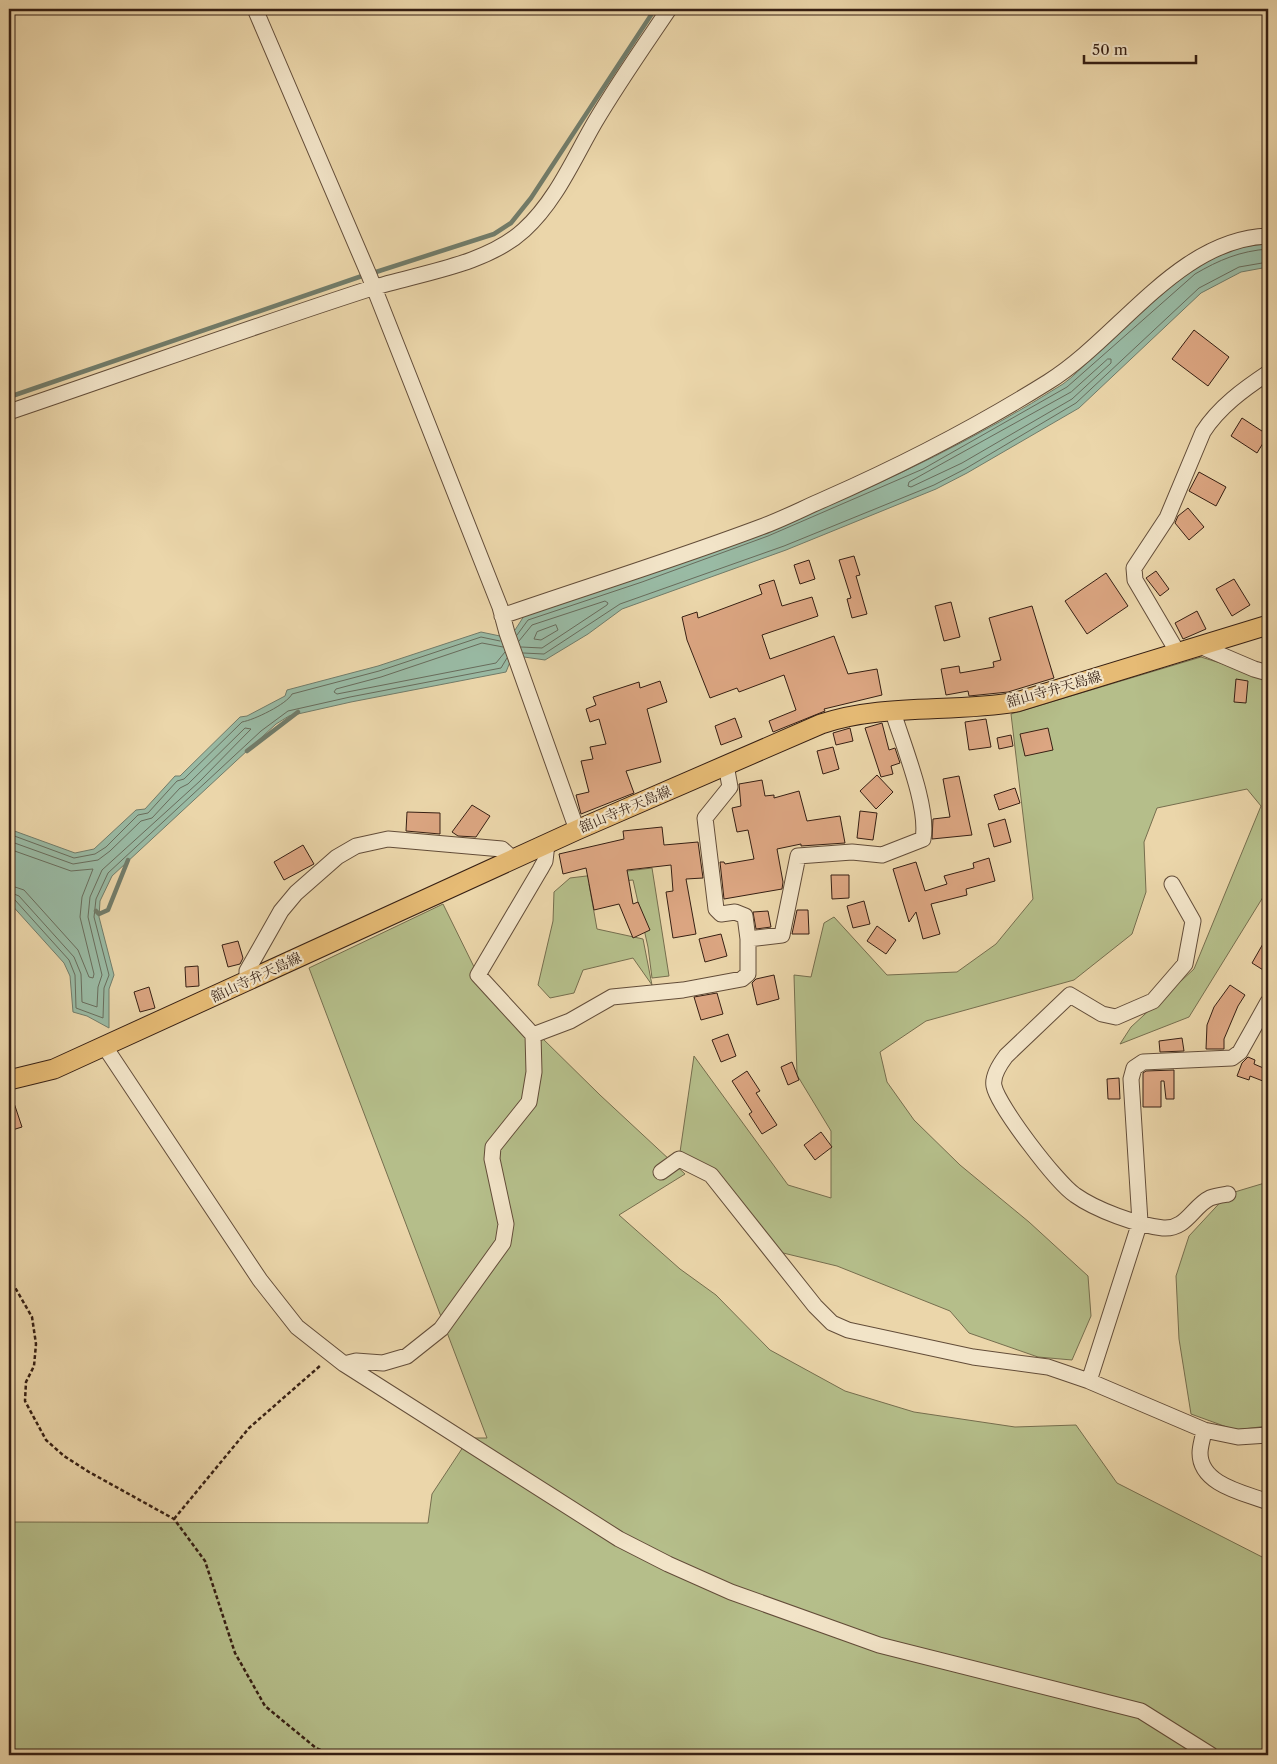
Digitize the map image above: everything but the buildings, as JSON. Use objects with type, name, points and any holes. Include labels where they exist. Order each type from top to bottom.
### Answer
[{"type":"main road","name":"舘山寺弁天島線","points":[[9,1080],[54,1069],[105,1047],[577,830],[827,722],[859,715],[1017,702],[1268,625]]},
{"type":"street","points":[[255,9],[373,288],[502,616],[577,830]]},
{"type":"street","points":[[9,412],[373,288],[484,255],[523,231],[539,215],[552,197],[597,119],[669,9]]},
{"type":"street","points":[[502,616],[763,526],[899,466],[980,424],[1060,373],[1176,274],[1203,255],[1232,242],[1268,236]]},
{"type":"street","points":[[1178,653],[1135,580],[1134,568],[1167,518],[1203,432],[1227,404],[1268,372]]},
{"type":"street","points":[[1200,646],[1268,673]]},
{"type":"street","points":[[748,939],[782,935],[798,856],[852,852],[882,855],[923,839],[925,830],[920,799],[894,712]]},
{"type":"street","points":[[533,1035],[570,1021],[612,997],[676,991],[742,980],[748,974],[748,939],[745,916],[735,912],[721,914],[716,909],[705,818],[730,787],[726,765]]},
{"type":"street","points":[[247,981],[247,971],[281,911],[310,880],[356,846],[388,839],[502,849],[513,859]]},
{"type":"street","points":[[337,1360],[383,1363],[407,1356],[441,1329],[502,1243],[506,1224],[492,1159],[493,1147],[529,1102],[534,1072],[533,1035],[478,974],[540,870],[544,861],[546,844]]},
{"type":"street","points":[[1172,884],[1193,921],[1185,964],[1153,1001],[1116,1017],[1102,1014],[1070,995],[998,1065],[994,1085],[1000,1103],[1057,1177],[1073,1194],[1097,1208],[1165,1228],[1186,1221],[1209,1198],[1228,1194]]},
{"type":"street","points":[[1089,1381],[1140,1222],[1131,1079],[1134,1068],[1143,1062],[1232,1058],[1240,1052],[1268,1002]]},
{"type":"street","points":[[105,1047],[260,1280],[297,1327],[337,1360],[619,1539],[668,1564],[740,1595],[879,1645],[1141,1711],[1211,1755]]},
{"type":"street","points":[[662,1172],[680,1159],[711,1176],[815,1306],[832,1322],[848,1330],[973,1357],[1048,1368],[1089,1381],[1204,1430],[1238,1437],[1268,1435]]},
{"type":"street","points":[[1204,1430],[1200,1454],[1206,1473],[1219,1483],[1268,1502]]},
{"type":"path","points":[[9,1277],[32,1317],[36,1344],[35,1359],[34,1366],[26,1382],[25,1401],[46,1440],[64,1456],[89,1472],[174,1519],[205,1561],[235,1653],[264,1706],[316,1748],[333,1755]]},
{"type":"path","points":[[174,1519],[249,1428],[337,1360]]},
{"type":"shaded area","points":[[1201,657],[1268,678],[1268,889],[1189,1017],[1120,1044],[1131,1027],[1194,969],[1261,806],[1247,789],[1157,808],[1144,842],[1146,892],[1132,934],[1074,980],[926,1021],[880,1052],[887,1082],[914,1120],[960,1165],[1029,1222],[1088,1276],[1091,1316],[1072,1360],[1038,1357],[969,1333],[950,1311],[837,1266],[779,1252],[741,1202],[679,1159],[694,1056],[788,1185],[831,1198],[831,1131],[797,1075],[794,975],[811,977],[824,923],[834,917],[887,975],[957,972],[996,944],[1033,899],[1011,714]]},
{"type":"shaded area","points":[[652,868],[669,976],[652,978],[648,947],[633,880],[589,884],[597,929],[643,939],[652,985],[633,958],[583,970],[574,993],[550,998],[538,985],[553,921],[554,892],[570,878]]},
{"type":"shaded area","points":[[443,904],[478,975],[600,1095],[685,1174],[619,1215],[680,1269],[716,1295],[770,1350],[845,1391],[914,1412],[1015,1427],[1076,1425],[1117,1483],[1268,1560],[1268,1755],[9,1755],[9,1522],[428,1523],[432,1494],[469,1438],[487,1438],[309,968]]},
{"type":"shaded area","points":[[1268,1182],[1268,1426],[1235,1430],[1191,1414],[1179,1339],[1176,1276],[1189,1236],[1228,1194]]},
{"type":"water","points":[[1268,244],[1268,267],[1241,272],[1201,293],[1079,408],[936,489],[786,550],[622,609],[588,634],[545,660],[524,657],[510,662],[506,672],[289,716],[276,724],[112,876],[100,901],[99,917],[114,975],[109,989],[109,1028],[87,1016],[73,1012],[70,976],[64,963],[9,902],[9,829],[75,853],[94,849],[136,810],[145,809],[175,776],[180,776],[240,717],[247,716],[285,696],[287,690],[378,666],[481,632],[500,636],[515,630],[524,616],[732,544],[868,488],[1000,422],[1063,384],[1167,290],[1199,265],[1228,251]]},
{"type":"waterway","points":[[376,272],[494,234],[511,223],[531,198],[655,9]]},
{"type":"waterway","points":[[9,397],[362,276]]},
{"type":"waterway","points":[[247,751],[298,712]]},
{"type":"waterway","points":[[96,911],[99,914],[108,910],[128,860]]}]
